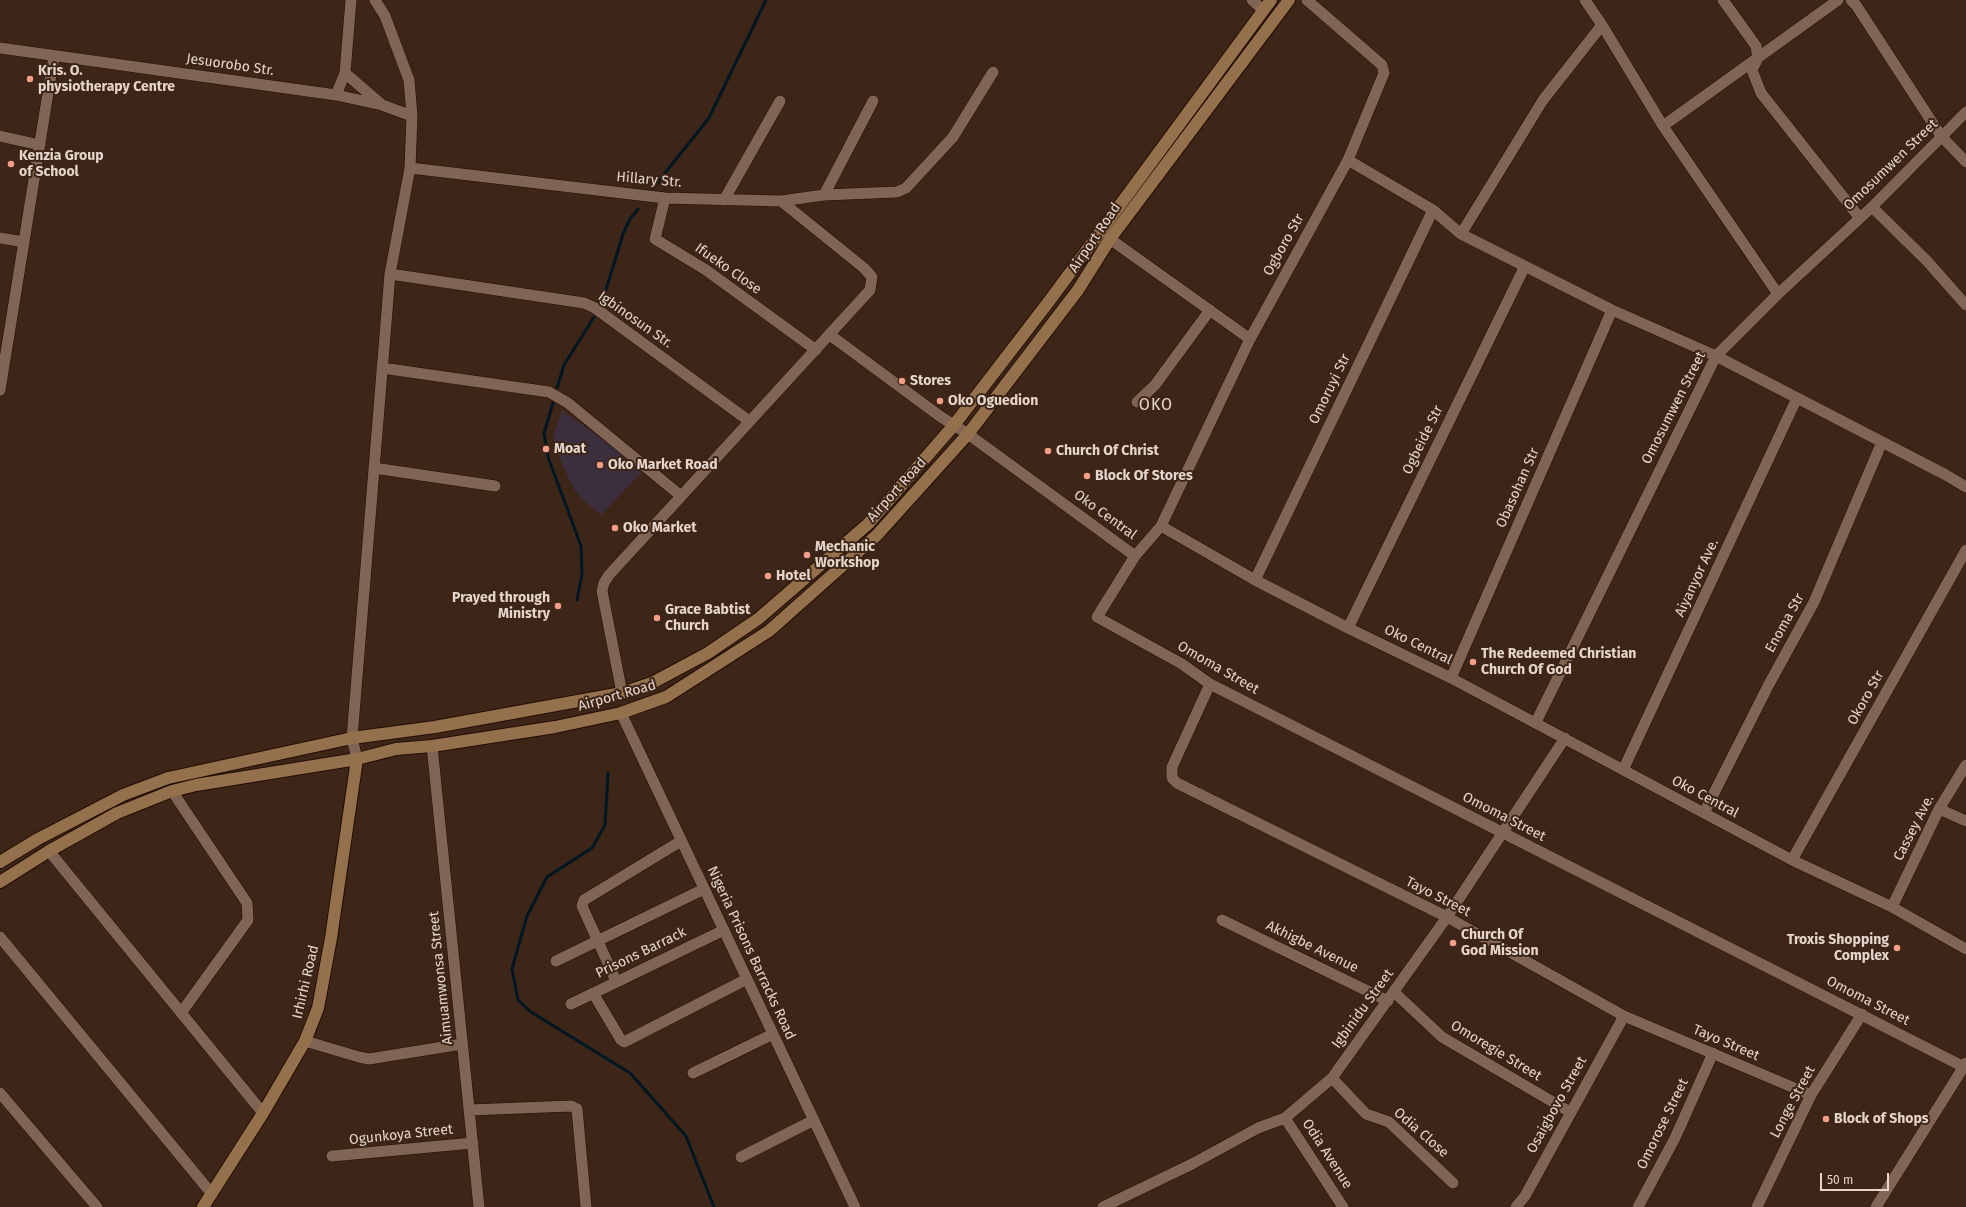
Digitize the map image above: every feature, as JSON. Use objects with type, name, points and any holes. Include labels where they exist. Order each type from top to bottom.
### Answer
[{"type":"main road","name":"Airport Road","points":[[0,882],[49,851],[117,813],[172,791],[196,785],[357,759],[396,749],[432,746],[555,727],[621,713],[666,698],[769,631],[877,535],[968,434],[1078,290],[1110,239],[1289,0]]},
{"type":"main road","name":"Airport Road","points":[[0,862],[38,839],[123,795],[168,778],[352,738],[434,727],[622,693],[652,683],[708,653],[758,619],[868,524],[954,425],[1055,294],[1267,5]]},
{"type":"main road","name":"Irhirhi Road","points":[[203,1207],[263,1113],[305,1041],[318,1008],[324,979],[357,759]]},
{"type":"street","points":[[336,95],[345,73],[351,0]]},
{"type":"street","points":[[357,759],[352,738],[390,274],[410,168],[412,116],[409,80],[385,16],[375,0]]},
{"type":"street","points":[[1252,0],[1267,5]]},
{"type":"street","name":"Ogboro Str","points":[[1160,526],[1250,339],[1348,160],[1384,73],[1382,65],[1307,0]]},
{"type":"street","points":[[1585,0],[1602,25],[1663,126],[1778,294]]},
{"type":"street","points":[[1723,0],[1756,46],[1758,58],[1752,70],[1761,93],[1859,217]]},
{"type":"street","points":[[1663,126],[1838,0]]},
{"type":"street","points":[[1857,2],[1941,136],[1966,162]]},
{"type":"street","points":[[1461,234],[1543,100],[1602,25]]},
{"type":"street","name":"Jesuorobo Str.","points":[[0,48],[336,95],[382,105]]},
{"type":"street","points":[[0,390],[5,337],[24,242],[54,56]]},
{"type":"street","name":"Hillary Str.","points":[[410,168],[665,198],[781,202],[824,195],[897,192],[906,188],[953,137],[993,72]]},
{"type":"street","points":[[345,73],[382,105],[412,116]]},
{"type":"street","points":[[724,200],[780,101]]},
{"type":"street","points":[[824,195],[874,101]]},
{"type":"street","name":"Omosumwen Street","points":[[1536,722],[1716,356],[1778,294],[1859,217],[1872,207],[1966,112]]},
{"type":"street","points":[[0,136],[40,145]]},
{"type":"street","points":[[1348,160],[1432,210],[1461,234],[1612,310],[1716,356],[1946,475],[1966,487]]},
{"type":"street","name":"Ifueko Close","points":[[665,198],[656,239],[706,270],[816,350]]},
{"type":"street","points":[[622,693],[602,591],[604,583],[609,575],[870,290],[872,277],[864,268],[781,202]]},
{"type":"street","points":[[1872,207],[1927,261],[1966,305]]},
{"type":"street","name":"Omoruyi Str","points":[[1255,580],[1432,210]]},
{"type":"street","points":[[0,238],[24,242]]},
{"type":"street","points":[[1110,239],[1250,339]]},
{"type":"street","name":"Ogbeide Str","points":[[1348,628],[1525,266]]},
{"type":"street","name":"Igbinosun Str.","points":[[390,274],[584,303],[595,308],[749,421]]},
{"type":"street","points":[[1137,402],[1155,385],[1210,310]]},
{"type":"street","name":"Obasohan Str","points":[[1451,678],[1612,310]]},
{"type":"street","name":"Oko Central","points":[[830,335],[1134,556],[1160,526],[1255,580],[1536,722],[1792,860],[1892,907],[1966,949]]},
{"type":"street","points":[[382,368],[549,392],[568,404],[681,496]]},
{"type":"street","name":"Aiyanyor Ave.","points":[[1623,770],[1797,398]]},
{"type":"street","name":"Enoma Str","points":[[1704,813],[1768,686],[1814,602],[1882,442]]},
{"type":"street","points":[[374,468],[495,486]]},
{"type":"street","name":"Okoro Str","points":[[1792,860],[1966,550]]},
{"type":"street","name":"Omoma Street","points":[[1134,556],[1097,617],[1182,664],[1210,684],[1965,1066]]},
{"type":"street","name":"Tayo Street","points":[[1210,684],[1172,767],[1172,778],[1177,783],[1447,917],[1624,1016],[1811,1095]]},
{"type":"street","name":"Nigeria Prisons Barracks Road","points":[[621,713],[746,979],[856,1207]]},
{"type":"street","name":"Igbinidu Street","points":[[1103,1207],[1192,1164],[1258,1128],[1285,1118],[1332,1078],[1447,917],[1565,738]]},
{"type":"street","name":"Aimuamwonsa Street","points":[[432,746],[479,1207]]},
{"type":"street","name":"Cassey Ave.","points":[[1892,907],[1939,809],[1966,765]]},
{"type":"street","points":[[172,791],[247,903],[248,909],[248,920],[181,1013]]},
{"type":"street","points":[[1939,809],[1966,821]]},
{"type":"street","points":[[616,981],[582,906],[584,900],[681,841]]},
{"type":"street","points":[[49,851],[263,1113]]},
{"type":"street","points":[[556,961],[704,889]]},
{"type":"street","name":"Akhigbe Avenue","points":[[1222,920],[1391,997]]},
{"type":"street","name":"Prisons Barrack","points":[[571,1004],[724,930]]},
{"type":"street","points":[[0,937],[212,1194]]},
{"type":"street","points":[[593,993],[621,1040],[624,1042],[746,979]]},
{"type":"street","name":"Omoregie Street","points":[[1391,997],[1442,1037],[1570,1112]]},
{"type":"street","name":"Longe Street","points":[[1757,1207],[1811,1095],[1862,1014]]},
{"type":"street","name":"Osaigbovo Street","points":[[1516,1207],[1525,1196],[1624,1016]]},
{"type":"street","points":[[693,1073],[773,1034]]},
{"type":"street","points":[[305,1041],[369,1059],[462,1044]]},
{"type":"street","name":"Omorose Street","points":[[1638,1207],[1676,1138],[1713,1053]]},
{"type":"street","points":[[1876,1207],[1965,1066]]},
{"type":"street","name":"Odia Close","points":[[1332,1078],[1366,1114],[1389,1122],[1454,1182]]},
{"type":"street","points":[[0,1093],[97,1207]]},
{"type":"street","points":[[469,1110],[571,1106],[577,1109],[579,1116],[586,1207]]},
{"type":"street","name":"Odia Avenue","points":[[1285,1118],[1339,1206]]},
{"type":"street","points":[[741,1157],[814,1120]]},
{"type":"street","name":"Ogunkoya Street","points":[[332,1156],[473,1143]]},
{"type":"shaded area","name":"Oko Market Road","points":[[562,410],[644,470],[601,515],[583,500],[573,488],[561,461],[553,437]]},
{"type":"waterway","points":[[653,188],[709,118],[766,0]]},
{"type":"waterway","points":[[601,306],[623,234],[630,219],[638,209]]},
{"type":"waterway","points":[[557,388],[564,365],[594,317]]},
{"type":"waterway","points":[[553,403],[544,433],[548,457],[581,546],[582,574],[577,600]]},
{"type":"waterway","points":[[608,773],[605,825],[592,848],[547,877],[527,916],[512,969],[518,1000],[531,1012],[630,1073],[686,1136],[714,1207]]},
{"type":"place","name":"Kris. O. physiotherapy Centre","points":[[30,79]]},
{"type":"place","name":"Kenzia Group of School","points":[[11,164]]},
{"type":"place","name":"Stores","points":[[902,381]]},
{"type":"place","name":"Oko Oguedion","points":[[940,401]]},
{"type":"place","name":"Moat","points":[[546,449]]},
{"type":"place","name":"Church Of Christ","points":[[1048,451]]},
{"type":"place","name":"Oko Market Road","points":[[600,465]]},
{"type":"place","name":"Block Of Stores","points":[[1087,476]]},
{"type":"place","name":"Oko Market","points":[[615,528]]},
{"type":"place","name":"Mechanic Workshop","points":[[807,555]]},
{"type":"place","name":"Hotel","points":[[768,576]]},
{"type":"place","name":"Prayed through Ministry","points":[[558,606]]},
{"type":"place","name":"Grace Babtist Church","points":[[657,618]]},
{"type":"place","name":"The Redeemed Christian Church Of God","points":[[1473,662]]},
{"type":"place","name":"Church Of God Mission","points":[[1453,943]]},
{"type":"place","name":"Troxis Shopping Complex","points":[[1897,948]]},
{"type":"place","name":"Block of Shops","points":[[1826,1119]]},
{"type":"district","name":"OKO","points":[[1156,406]]}]
